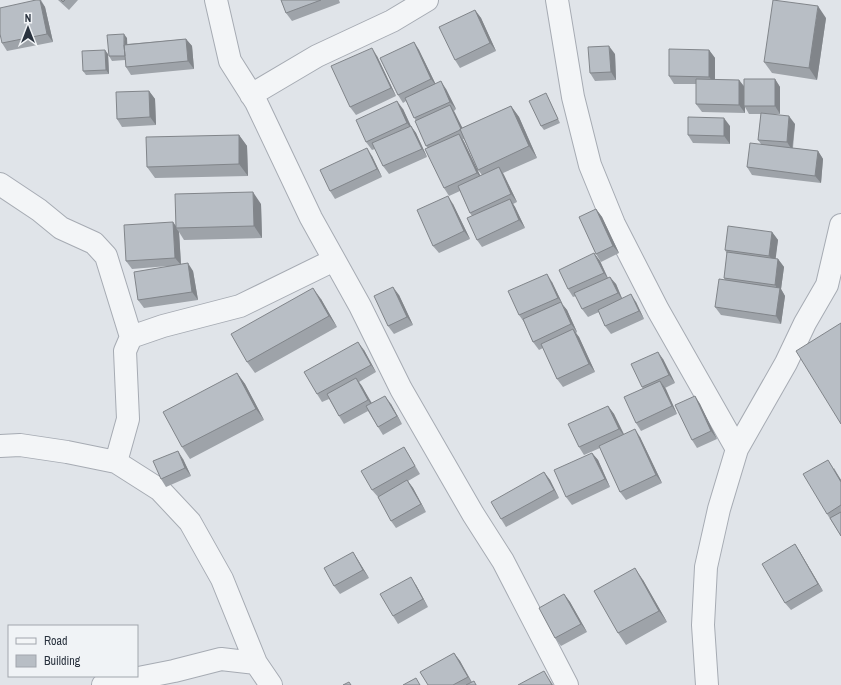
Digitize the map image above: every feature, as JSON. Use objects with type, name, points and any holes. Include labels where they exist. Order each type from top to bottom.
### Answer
[{"type":"street","points":[[216,0],[230,60],[256,102],[311,218],[360,306],[401,389],[473,514],[503,561],[567,685]]},
{"type":"street","points":[[251,95],[317,56],[392,21],[427,0]]},
{"type":"street","points":[[558,0],[574,97],[590,165],[614,224],[658,310],[737,449]]},
{"type":"street","points":[[0,184],[39,210],[61,228],[94,243],[106,256],[131,336],[125,351],[128,419],[116,462]]},
{"type":"street","points":[[707,685],[703,625],[706,567],[719,509],[737,449],[786,363],[806,323],[834,284],[841,225]]},
{"type":"street","points":[[131,336],[240,306],[334,260]]},
{"type":"street","points":[[0,446],[20,445],[116,462],[160,490],[190,522],[222,579],[256,662],[271,685]]},
{"type":"street","points":[[103,685],[174,671],[221,659],[256,662]]},
{"type":"building","points":[[40,0],[47,34],[2,43],[0,34],[0,8]]},
{"type":"building","points":[[281,0],[321,0],[286,13]]},
{"type":"building","points":[[773,0],[818,6],[809,68],[764,62]]},
{"type":"building","points":[[475,10],[490,43],[455,60],[439,27]]},
{"type":"building","points":[[124,34],[125,56],[109,56],[107,35]]},
{"type":"building","points":[[186,39],[188,61],[126,67],[124,45]]},
{"type":"building","points":[[414,42],[431,79],[398,95],[380,58]]},
{"type":"building","points":[[609,46],[611,72],[590,73],[588,47]]},
{"type":"building","points":[[372,48],[391,88],[350,107],[331,66]]},
{"type":"building","points":[[669,49],[709,50],[709,77],[669,76]]},
{"type":"building","points":[[105,50],[106,70],[83,71],[82,51]]},
{"type":"building","points":[[696,79],[739,80],[739,105],[696,104]]},
{"type":"building","points":[[744,79],[775,79],[775,106],[744,106]]},
{"type":"building","points":[[441,81],[450,102],[414,118],[405,98]]},
{"type":"building","points":[[149,91],[150,117],[117,119],[116,92]]},
{"type":"building","points":[[546,93],[558,119],[541,126],[529,101]]},
{"type":"building","points":[[397,101],[407,123],[366,142],[356,120]]},
{"type":"building","points":[[450,105],[461,129],[426,146],[415,121]]},
{"type":"building","points":[[511,106],[529,146],[478,170],[460,129]]},
{"type":"building","points":[[761,113],[789,116],[787,142],[758,140]]},
{"type":"building","points":[[688,117],[724,118],[724,136],[688,135]]},
{"type":"building","points":[[411,126],[422,149],[383,166],[372,143]]},
{"type":"building","points":[[459,134],[477,173],[444,188],[425,149]]},
{"type":"building","points":[[239,135],[239,164],[147,167],[146,137]]},
{"type":"building","points":[[750,143],[818,151],[815,176],[747,167]]},
{"type":"building","points":[[367,148],[377,169],[330,191],[320,170]]},
{"type":"building","points":[[499,167],[511,194],[470,213],[458,186]]},
{"type":"building","points":[[253,192],[254,226],[176,228],[175,194]]},
{"type":"building","points":[[448,196],[464,231],[433,246],[417,210]]},
{"type":"building","points":[[510,199],[519,220],[477,240],[467,218]]},
{"type":"building","points":[[596,209],[613,246],[596,254],[579,217]]},
{"type":"building","points":[[173,222],[175,258],[126,261],[124,225]]},
{"type":"building","points":[[728,226],[772,232],[769,256],[725,250]]},
{"type":"building","points":[[727,252],[778,259],[775,285],[724,278]]},
{"type":"building","points":[[594,253],[604,273],[568,289],[559,270]]},
{"type":"building","points":[[188,263],[192,292],[138,300],[134,272]]},
{"type":"building","points":[[547,274],[558,298],[519,315],[508,291]]},
{"type":"building","points":[[610,277],[618,293],[582,309],[574,293]]},
{"type":"building","points":[[719,279],[780,288],[776,316],[715,307]]},
{"type":"building","points":[[393,287],[407,317],[388,326],[374,296]]},
{"type":"building","points":[[313,288],[329,316],[247,362],[231,334]]},
{"type":"building","points":[[631,294],[639,311],[605,326],[598,310]]},
{"type":"building","points":[[561,302],[571,324],[533,342],[523,319]]},
{"type":"building","points":[[841,323],[841,424],[796,351]]},
{"type":"building","points":[[573,329],[589,364],[557,379],[541,344]]},
{"type":"building","points":[[358,342],[371,365],[317,394],[304,372]]},
{"type":"building","points":[[658,352],[669,375],[642,387],[631,364]]},
{"type":"building","points":[[237,373],[256,409],[182,447],[163,412]]},
{"type":"building","points":[[356,378],[368,400],[339,416],[327,394]]},
{"type":"building","points":[[660,381],[672,406],[636,423],[624,397]]},
{"type":"building","points":[[385,396],[397,416],[378,427],[366,406]]},
{"type":"building","points":[[695,396],[711,431],[692,440],[675,405]]},
{"type":"building","points":[[608,406],[619,429],[579,447],[568,424]]},
{"type":"building","points":[[635,429],[656,475],[620,492],[599,446]]},
{"type":"building","points":[[404,447],[415,466],[372,490],[361,471]]},
{"type":"building","points":[[178,451],[185,468],[161,479],[153,461]]},
{"type":"building","points":[[592,453],[605,479],[566,497],[554,470]]},
{"type":"building","points":[[828,460],[841,482],[841,505],[827,514],[803,474]]},
{"type":"building","points":[[544,472],[554,490],[501,519],[491,502]]},
{"type":"building","points":[[407,480],[421,504],[391,521],[378,497]]},
{"type":"building","points":[[841,512],[841,536],[830,518]]},
{"type":"building","points":[[795,544],[818,584],[785,603],[762,564]]},
{"type":"building","points":[[353,552],[363,570],[334,586],[324,568]]},
{"type":"building","points":[[635,568],[659,611],[618,633],[594,591]]},
{"type":"building","points":[[411,577],[423,599],[393,616],[380,594]]},
{"type":"building","points":[[564,594],[581,624],[555,638],[539,608]]},
{"type":"building","points":[[454,653],[468,677],[453,685],[428,685],[420,672]]},
{"type":"building","points":[[544,671],[552,685],[518,685]]},
{"type":"building","points":[[416,678],[420,685],[403,685]]},
{"type":"building","points":[[474,681],[476,685],[466,685]]},
{"type":"building","points":[[349,682],[351,685],[343,685]]}]
